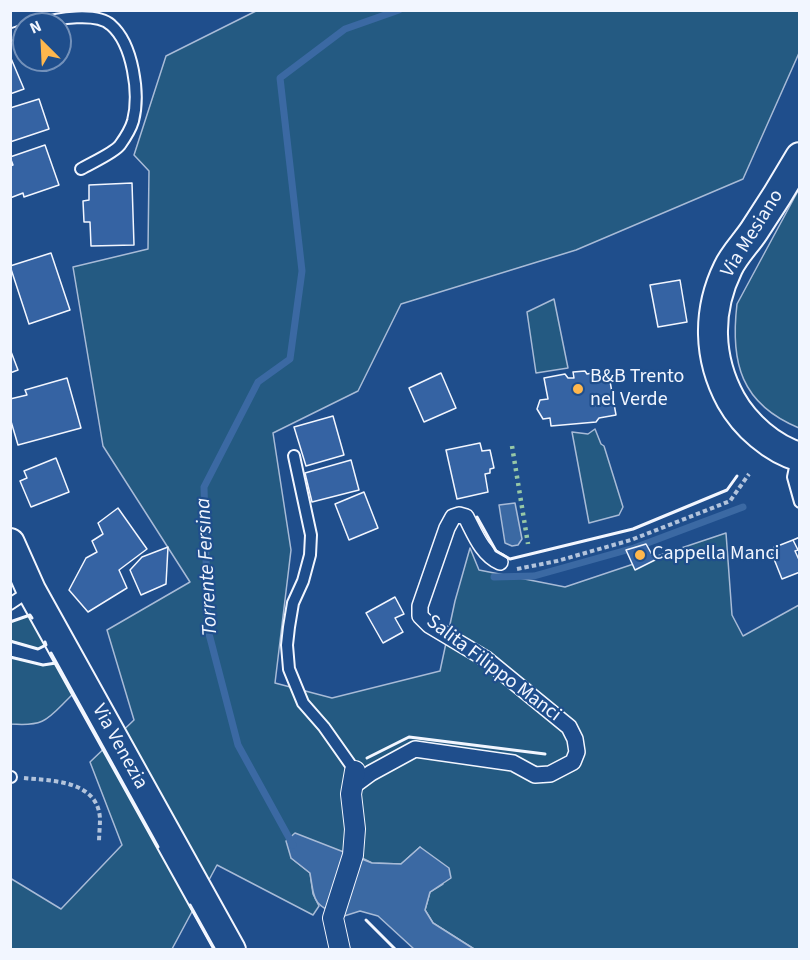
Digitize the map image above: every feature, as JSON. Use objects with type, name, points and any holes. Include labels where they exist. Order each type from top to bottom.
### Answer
[{"type":"main road","name":"Via Mesiano","points":[[798,457],[772,443],[752,427],[735,406],[724,387],[712,340],[717,294],[728,266],[782,189],[800,157]]},
{"type":"main road","name":"Via Venezia","points":[[10,543],[21,597],[231,950]]},
{"type":"street","name":"Salita Filippo Manci","points":[[353,779],[371,773],[415,749],[513,763],[535,775],[550,774],[573,762],[577,752],[570,727],[486,659],[429,625],[420,616],[420,606],[447,528],[453,517],[459,515],[466,517],[484,550],[500,562]]},
{"type":"street","points":[[340,950],[333,918],[352,855],[355,829],[353,779]]},
{"type":"lane","points":[[72,19],[94,18],[111,24],[124,43],[133,70],[136,94],[133,122],[119,147],[81,169]]},
{"type":"lane","points":[[294,456],[311,535],[310,555],[303,581],[293,603],[286,645],[289,669],[303,703],[324,727],[353,779]]},
{"type":"lane","points":[[798,457],[793,477],[800,502]]},
{"type":"path","points":[[500,562],[519,569],[631,540],[730,501],[748,474]]},
{"type":"path","points":[[11,777],[70,783],[84,790],[94,801],[100,816],[99,843]]},
{"type":"shaded area","points":[[256,11],[799,11],[799,53],[743,179],[576,250],[401,304],[358,391],[273,433],[291,550],[275,683],[332,698],[440,671],[455,601],[470,548],[479,570],[565,587],[726,533],[732,615],[743,636],[799,605],[799,949],[474,949],[433,923],[425,910],[430,892],[443,884],[420,847],[401,864],[372,863],[360,857],[291,858],[310,873],[313,894],[319,906],[313,915],[217,865],[172,949],[11,949],[10,878],[61,909],[122,845],[90,762],[134,720],[107,630],[190,582],[103,446],[73,267],[148,249],[149,171],[134,155],[166,56]]},
{"type":"shaded area","points":[[799,189],[799,428],[779,418],[752,394],[738,363],[735,325],[737,304]]},
{"type":"shaded area","points":[[554,299],[568,368],[536,373],[527,312]]},
{"type":"shaded area","points":[[595,429],[604,446],[623,507],[619,515],[589,523],[572,432],[588,434]]},
{"type":"shaded area","points":[[515,503],[522,539],[518,545],[512,546],[505,543],[499,505]]},
{"type":"shaded area","points":[[30,615],[46,645],[38,649],[11,641],[10,622]]},
{"type":"shaded area","points":[[11,657],[43,665],[56,663],[73,694],[52,715],[40,722],[23,725],[11,724]]},
{"type":"shaded area","points":[[295,833],[372,863],[401,864],[420,847],[449,868],[451,878],[430,892],[425,910],[433,923],[474,949],[414,949],[378,916],[360,911],[341,917],[325,909],[315,897],[310,873],[291,858],[286,841]]},
{"type":"building","points":[[10,56],[12,72],[17,72],[24,89],[10,94]]},
{"type":"building","points":[[39,99],[49,129],[10,142],[10,108]]},
{"type":"building","points":[[45,145],[59,185],[24,197],[23,193],[10,198],[10,166],[13,165],[10,157]]},
{"type":"building","points":[[132,183],[134,245],[91,246],[90,222],[84,222],[83,201],[89,200],[89,185]]},
{"type":"building","points":[[51,253],[70,310],[29,324],[10,266]]},
{"type":"building","points":[[680,280],[687,322],[658,327],[650,285]]},
{"type":"building","points":[[10,349],[18,370],[10,373]]},
{"type":"building","name":"B&B Trento nel Verde","points":[[608,370],[616,415],[599,418],[596,422],[551,426],[550,418],[543,419],[537,409],[540,400],[548,399],[544,378],[565,374],[568,378],[574,378],[573,372],[585,371],[587,374]]},
{"type":"building","points":[[441,373],[456,408],[424,422],[409,388]]},
{"type":"building","points":[[67,378],[81,428],[18,445],[10,418],[10,399],[27,395],[25,390]]},
{"type":"building","points":[[333,416],[344,455],[306,466],[294,427]]},
{"type":"building","points":[[480,443],[482,451],[490,450],[494,468],[490,469],[490,473],[485,474],[488,492],[457,499],[446,450]]},
{"type":"building","points":[[56,458],[69,492],[31,507],[20,481],[27,478],[24,471]]},
{"type":"building","points":[[351,460],[359,490],[312,502],[305,473]]},
{"type":"building","points":[[364,492],[378,528],[349,540],[335,504]]},
{"type":"building","points":[[118,508],[147,549],[119,570],[127,588],[88,612],[69,590],[86,558],[97,552],[92,541],[103,534],[98,523]]},
{"type":"building","points":[[793,540],[798,550],[795,551],[800,562],[800,572],[782,579],[770,549]]},
{"type":"building","name":"Cappella Manci","points":[[646,544],[655,560],[635,570],[626,550]]},
{"type":"building","points":[[168,547],[166,584],[141,595],[130,570],[142,557]]},
{"type":"building","points":[[395,597],[404,614],[395,618],[403,632],[383,643],[366,613]]},
{"type":"waterway","name":"Torrente Fersina","points":[[293,845],[238,745],[208,630],[204,487],[258,382],[290,359],[302,271],[280,78],[345,29],[399,10]]},
{"type":"waterway","points":[[494,577],[534,576],[634,548],[743,507]]},
{"type":"hedge","points":[[512,446],[528,544]]},
{"type":"fence","points":[[793,540],[800,537]]},
{"type":"wall","points":[[477,517],[496,551],[510,559],[633,529],[727,490],[737,476]]},
{"type":"wall","points":[[10,622],[30,615],[32,618]]},
{"type":"wall","points":[[10,641],[38,649],[46,645],[45,642]]},
{"type":"wall","points":[[51,653],[158,847]]},
{"type":"wall","points":[[10,657],[43,665],[56,663]]},
{"type":"wall","points":[[367,758],[409,737],[545,754]]},
{"type":"wall","points":[[190,905],[215,950]]},
{"type":"wall","points":[[366,920],[396,950]]},
{"type":"place","name":"B&B Trento nel Verde","points":[[578,389]]},
{"type":"place","name":"Cappella Manci","points":[[640,555]]}]
